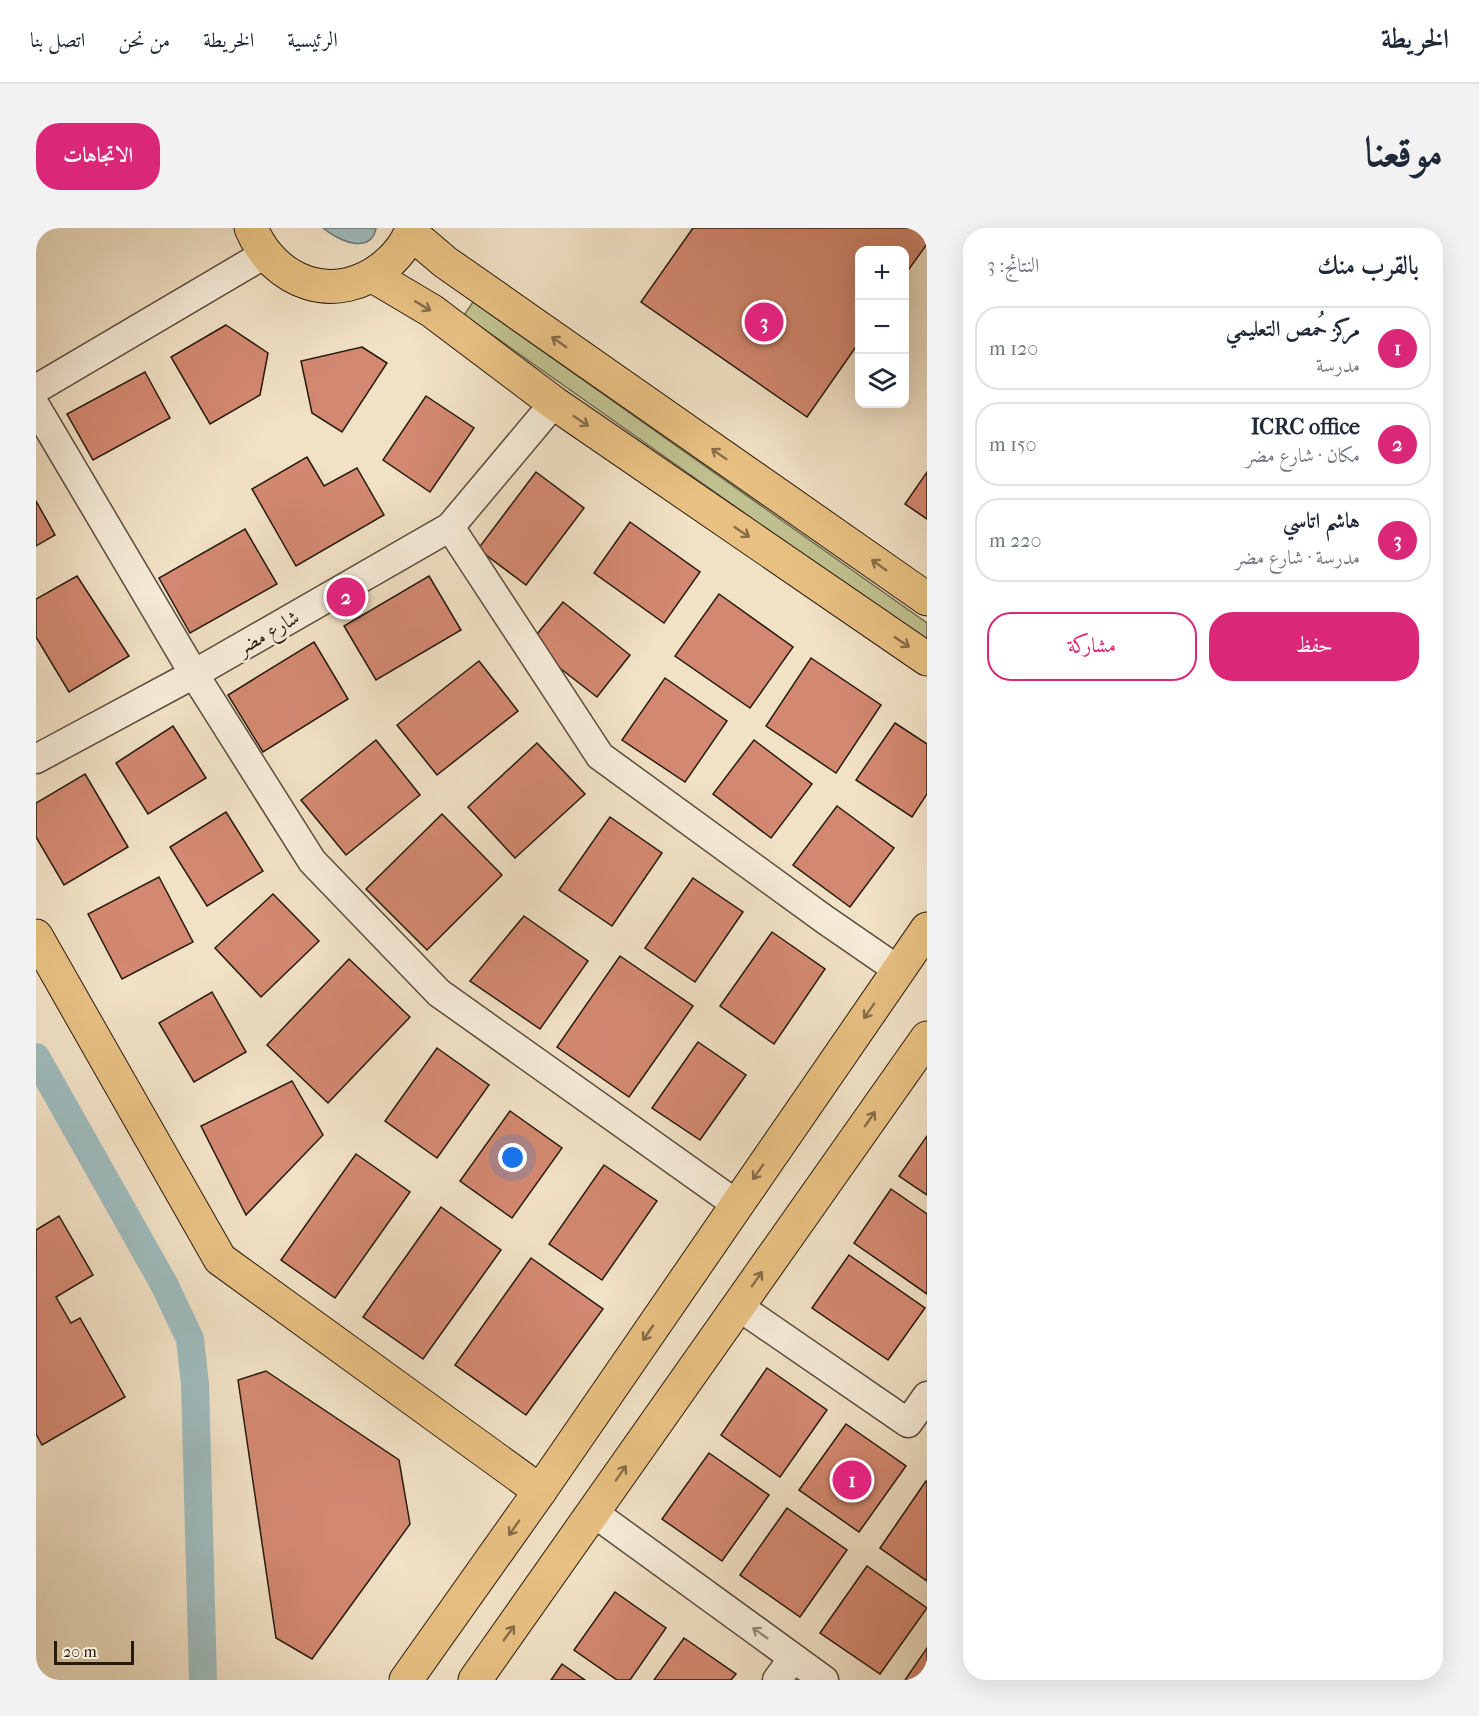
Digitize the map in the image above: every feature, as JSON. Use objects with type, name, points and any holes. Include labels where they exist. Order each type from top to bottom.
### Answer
[{"type":"main road","points":[[258,241],[282,271],[303,282],[327,287],[351,285],[373,276],[396,258],[411,231],[445,262],[927,599]]},
{"type":"main road","points":[[373,276],[432,311],[554,403],[927,659]]},
{"type":"main road","points":[[406,1680],[540,1491],[927,929]]},
{"type":"main road","points":[[36,936],[220,1259],[540,1491]]},
{"type":"main road","points":[[475,1680],[927,1038]]},
{"type":"street","points":[[36,389],[258,241]]},
{"type":"street","name":"شارع مضر","points":[[36,759],[194,674],[450,527],[554,403]]},
{"type":"street","points":[[36,407],[194,674],[312,861],[439,993],[736,1204]]},
{"type":"street","points":[[450,527],[600,756],[898,970]]},
{"type":"street","points":[[738,1306],[917,1429],[927,1396]]},
{"type":"street","points":[[594,1513],[785,1669],[824,1680]]},
{"type":"green space","points":[[473,302],[927,623],[927,642],[464,315]]},
{"type":"water","points":[[323,228],[376,228],[373,237],[368,242],[353,243],[336,237]]},
{"type":"building","points":[[693,228],[927,228],[927,244],[909,269],[909,246],[855,246],[855,348],[807,417],[641,302]]},
{"type":"building","points":[[226,325],[268,353],[260,395],[210,424],[171,357]]},
{"type":"building","points":[[362,347],[387,363],[342,432],[312,413],[301,361]]},
{"type":"building","points":[[145,372],[170,418],[93,460],[67,414]]},
{"type":"building","points":[[426,396],[474,428],[430,492],[383,460]]},
{"type":"building","points":[[307,457],[324,486],[357,468],[384,515],[296,566],[252,489]]},
{"type":"building","points":[[536,472],[584,508],[526,585],[478,549]]},
{"type":"building","points":[[927,472],[927,519],[905,504]]},
{"type":"building","points":[[36,501],[55,535],[36,546]]},
{"type":"building","points":[[630,522],[700,572],[664,623],[594,573]]},
{"type":"building","points":[[245,529],[277,584],[190,633],[159,578]]},
{"type":"building","points":[[77,576],[129,656],[69,692],[36,637],[36,599]]},
{"type":"building","points":[[429,576],[461,630],[376,680],[344,626]]},
{"type":"building","points":[[719,594],[793,647],[750,708],[675,656]]},
{"type":"building","points":[[563,602],[630,655],[597,697],[529,644]]},
{"type":"building","points":[[314,642],[348,699],[263,752],[228,695]]},
{"type":"building","points":[[811,658],[881,705],[836,773],[766,726]]},
{"type":"building","points":[[479,661],[518,711],[437,775],[397,725]]},
{"type":"building","points":[[665,678],[727,721],[685,782],[622,740]]},
{"type":"building","points":[[895,723],[927,744],[927,794],[912,817],[856,780]]},
{"type":"building","points":[[173,726],[206,778],[148,814],[116,763]]},
{"type":"building","points":[[376,740],[420,795],[346,855],[301,800]]},
{"type":"building","points":[[754,740],[812,784],[771,838],[713,794]]},
{"type":"building","points":[[537,743],[585,794],[515,858],[468,807]]},
{"type":"building","points":[[85,774],[128,847],[64,885],[36,837],[36,803]]},
{"type":"building","points":[[837,806],[894,848],[850,907],[793,865]]},
{"type":"building","points":[[226,812],[263,871],[207,906],[170,847]]},
{"type":"building","points":[[442,814],[502,875],[427,950],[366,889]]},
{"type":"building","points":[[610,817],[662,853],[612,926],[559,890]]},
{"type":"building","points":[[159,877],[193,942],[122,979],[88,914]]},
{"type":"building","points":[[693,878],[743,912],[695,982],[645,948]]},
{"type":"building","points":[[273,894],[319,941],[261,997],[215,948]]},
{"type":"building","points":[[524,916],[588,961],[540,1029],[470,981]]},
{"type":"building","points":[[772,932],[825,969],[774,1044],[720,1006]]},
{"type":"building","points":[[620,956],[693,1006],[629,1097],[557,1047]]},
{"type":"building","points":[[349,959],[410,1017],[328,1103],[267,1045]]},
{"type":"building","points":[[212,992],[246,1052],[194,1082],[159,1023]]},
{"type":"building","points":[[698,1042],[746,1075],[700,1140],[652,1108]]},
{"type":"building","points":[[437,1048],[489,1085],[437,1158],[385,1121]]},
{"type":"building","points":[[292,1081],[323,1135],[246,1215],[201,1126]]},
{"type":"building","points":[[510,1111],[562,1148],[512,1218],[460,1181]]},
{"type":"building","points":[[927,1136],[927,1195],[899,1176]]},
{"type":"building","points":[[356,1154],[410,1192],[335,1298],[281,1260]]},
{"type":"building","points":[[604,1165],[657,1201],[602,1280],[549,1244]]},
{"type":"building","points":[[891,1189],[927,1214],[927,1294],[854,1243]]},
{"type":"building","points":[[441,1207],[501,1250],[423,1359],[363,1317]]},
{"type":"building","points":[[59,1216],[93,1275],[56,1297],[71,1323],[80,1318],[125,1397],[42,1445],[36,1434],[36,1230]]},
{"type":"building","points":[[849,1255],[925,1308],[888,1360],[812,1308]]},
{"type":"building","points":[[531,1258],[603,1309],[526,1415],[455,1365]]},
{"type":"building","points":[[767,1368],[827,1410],[780,1477],[721,1435]]},
{"type":"building","points":[[266,1371],[399,1460],[410,1524],[312,1659],[276,1638],[238,1380]]},
{"type":"building","points":[[846,1424],[906,1466],[859,1532],[799,1490]]},
{"type":"building","points":[[709,1453],[769,1495],[722,1561],[662,1519]]},
{"type":"building","points":[[927,1482],[927,1581],[880,1548]]},
{"type":"building","points":[[787,1508],[847,1550],[800,1617],[740,1575]]},
{"type":"building","points":[[867,1566],[927,1608],[880,1674],[820,1633]]},
{"type":"building","points":[[615,1592],[666,1628],[630,1680],[617,1680],[574,1650]]},
{"type":"building","points":[[684,1638],[736,1674],[731,1680],[654,1680]]},
{"type":"building","points":[[927,1648],[927,1680],[905,1680]]},
{"type":"building","points":[[562,1664],[585,1680],[551,1680]]},
{"type":"waterway","points":[[36,1057],[164,1284],[190,1339],[195,1384],[203,1680]]},
{"type":"place","name":"هاشم اتاسي","points":[[764,322]]},
{"type":"place","name":"ICRC office","points":[[346,597]]},
{"type":"place","name":"مركز حُمص التعليمي","points":[[852,1480]]}]
